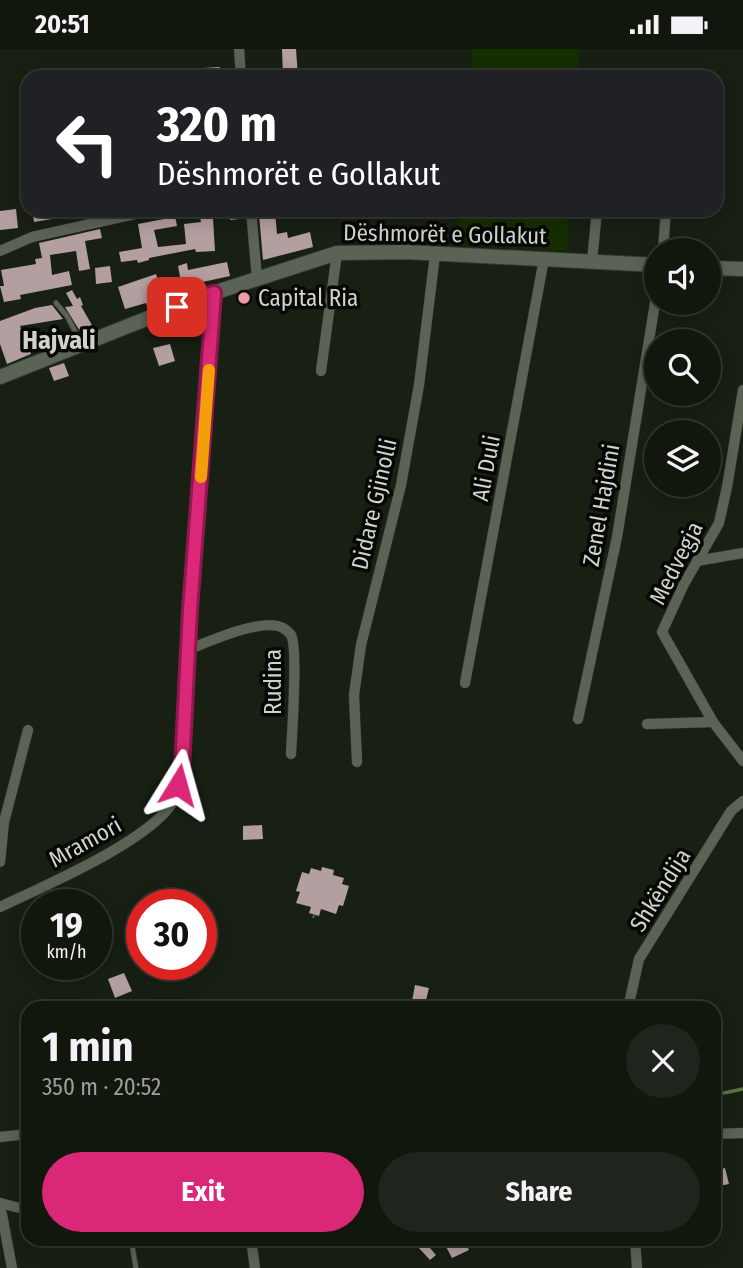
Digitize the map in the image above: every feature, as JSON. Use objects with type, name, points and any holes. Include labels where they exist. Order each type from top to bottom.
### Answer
[{"type":"street","points":[[239,49],[240,70]]},
{"type":"street","points":[[0,251],[32,237],[122,217]]},
{"type":"street","points":[[252,217],[257,279]]},
{"type":"street","points":[[592,262],[596,217]]},
{"type":"street","points":[[664,238],[665,217]]},
{"type":"street","name":"Dëshmorët e Gollakut","points":[[0,377],[214,293],[337,253],[406,252],[644,264]]},
{"type":"street","points":[[321,371],[337,253]]},
{"type":"street","name":"Didare Gjinolli","points":[[357,762],[354,695],[361,645],[401,485],[419,385],[435,255]]},
{"type":"street","name":"Ali Duli","points":[[465,684],[525,374],[544,260]]},
{"type":"street","points":[[721,268],[743,269]]},
{"type":"street","name":"Mramori","points":[[0,907],[84,866],[152,826],[174,800],[182,769],[190,610],[214,293]]},
{"type":"street","name":"Zenel Hajdini","points":[[578,719],[617,537],[653,315]]},
{"type":"street","name":"Medvegja","points":[[743,390],[738,451],[719,523],[662,632],[713,722],[743,761]]},
{"type":"street","points":[[697,561],[743,553]]},
{"type":"street","name":"Rudina","points":[[190,649],[269,625],[281,626],[292,635],[291,754]]},
{"type":"street","points":[[647,723],[713,722]]},
{"type":"street","points":[[0,862],[4,822],[28,730]]},
{"type":"street","name":"Shkëndija","points":[[630,1001],[639,959],[731,811],[743,801]]},
{"type":"street","points":[[721,1134],[743,1133]]},
{"type":"street","points":[[0,1137],[21,1135]]},
{"type":"street","points":[[12,1268],[0,1204],[21,1208]]},
{"type":"street","points":[[252,1246],[255,1268]]},
{"type":"street","points":[[635,1246],[637,1268]]},
{"type":"lane","points":[[56,303],[67,316],[82,345]]},
{"type":"lane","points":[[132,1246],[135,1268]]},
{"type":"green space","points":[[473,49],[580,49],[578,70],[471,70]]},
{"type":"green space","points":[[458,217],[569,217],[567,251],[456,244]]},
{"type":"building","points":[[282,49],[296,49],[298,70],[283,70]]},
{"type":"building","points":[[220,67],[220,70],[203,70]]},
{"type":"building","points":[[16,209],[18,228],[0,230],[0,211]]},
{"type":"building","points":[[33,217],[52,217],[52,219],[34,222]]},
{"type":"building","points":[[163,217],[175,217],[177,226],[154,230],[158,247],[186,244],[184,224],[201,222],[200,217],[222,217],[213,218],[215,251],[196,252],[195,249],[149,258],[138,263],[137,260],[121,262],[119,252],[142,248],[138,224],[164,219]]},
{"type":"building","points":[[259,217],[275,217],[277,234],[287,232],[288,238],[310,232],[313,247],[263,260]]},
{"type":"building","points":[[100,229],[102,238],[85,241],[90,269],[79,271],[76,251],[50,255],[52,275],[69,271],[72,285],[20,295],[21,299],[4,302],[0,286],[4,286],[1,270],[36,264],[35,259],[42,258],[39,243]]},
{"type":"building","points":[[227,262],[230,276],[198,283],[200,287],[194,290],[182,288],[178,266],[187,263],[188,270]]},
{"type":"building","points":[[110,266],[112,282],[96,284],[95,268]]},
{"type":"building","points":[[156,274],[162,301],[125,309],[118,287]]},
{"type":"building","points":[[72,290],[77,299],[80,297],[81,306],[93,327],[81,333],[65,307],[73,306],[66,293]]},
{"type":"building","points":[[52,305],[63,319],[20,326],[31,354],[7,364],[0,344],[0,321],[35,308]]},
{"type":"building","points":[[170,344],[175,361],[159,366],[153,348]]},
{"type":"building","points":[[64,363],[69,376],[54,381],[49,368]]},
{"type":"building","points":[[262,825],[263,839],[243,840],[243,826]]},
{"type":"building","points":[[322,867],[334,870],[333,875],[344,878],[342,884],[349,886],[343,906],[339,905],[336,914],[321,909],[319,916],[309,913],[311,907],[296,903],[300,892],[296,891],[302,872],[309,874],[311,868],[321,871]]},
{"type":"building","points":[[124,973],[132,991],[115,998],[108,980]]},
{"type":"building","points":[[415,985],[429,988],[426,1001],[412,1001]]},
{"type":"building","points":[[725,1168],[729,1184],[721,1186],[721,1169]]},
{"type":"building","points":[[417,1246],[428,1246],[436,1255],[430,1260]]},
{"type":"building","points":[[446,1246],[467,1246],[469,1250],[452,1258]]},
{"type":"waterway","points":[[721,1094],[743,1089]]},
{"type":"slow traffic","points":[[201,477],[209,370]]},
{"type":"place","name":"Capital Ria","points":[[244,298]]},
{"type":"district","name":"Hajvali","points":[[59,340]]},
{"type":"route","points":[[177,307],[214,293],[190,610],[182,769],[178,785]]}]
